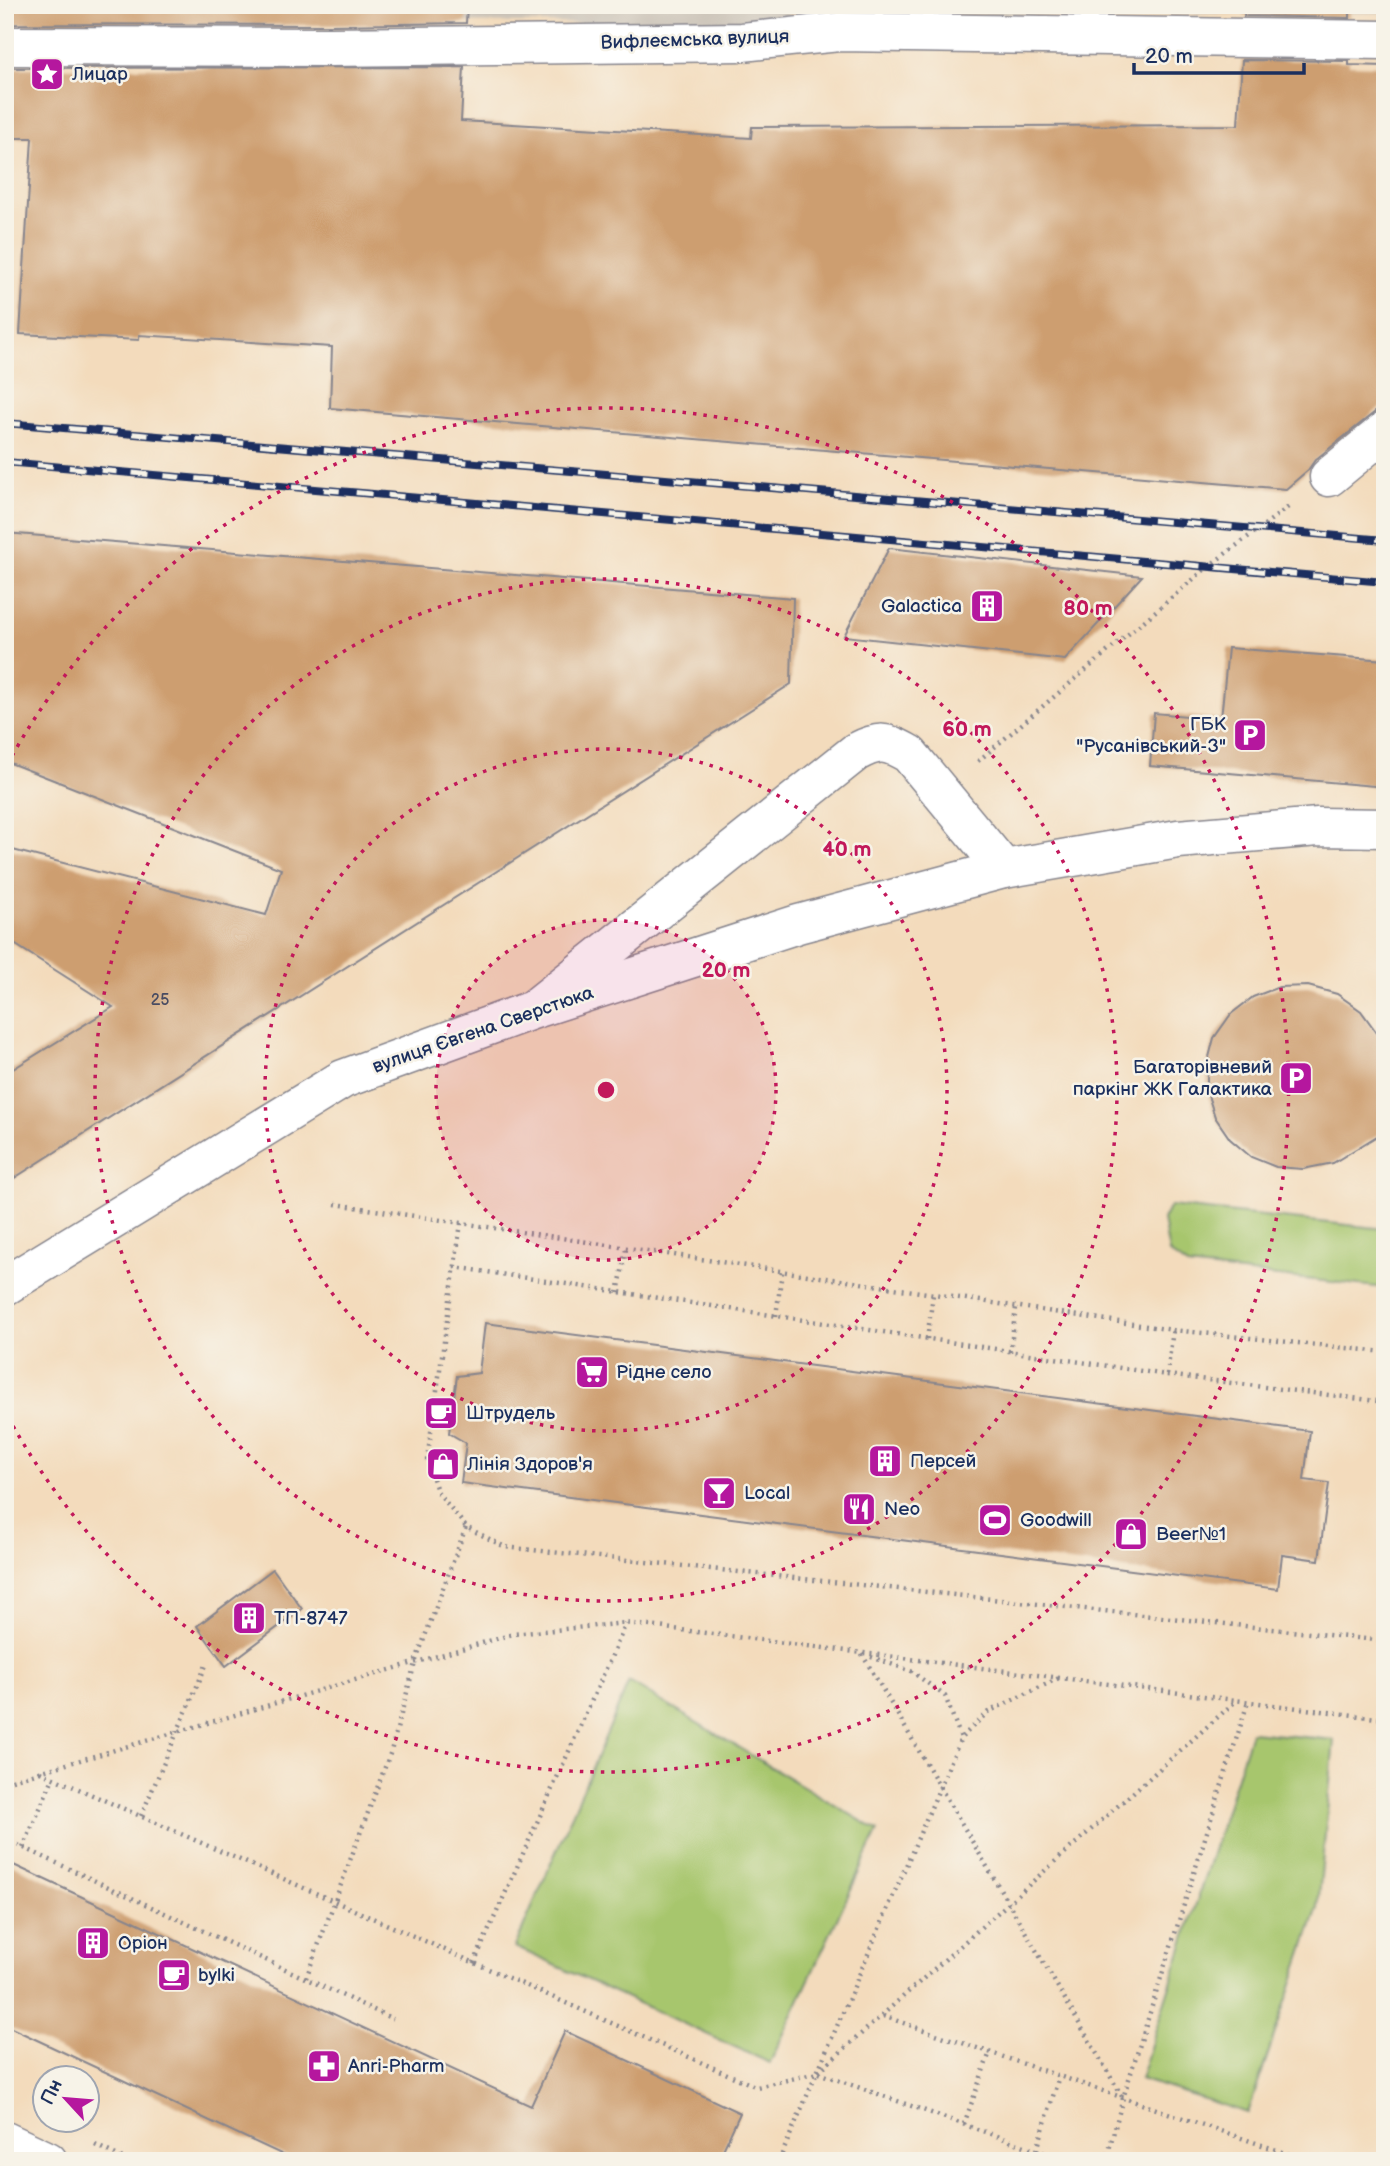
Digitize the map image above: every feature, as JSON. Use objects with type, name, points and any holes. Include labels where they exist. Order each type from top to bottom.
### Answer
[{"type":"main road","name":"Вифлеємська вулиця","points":[[5,46],[330,47],[742,42],[839,32],[1385,40]]},
{"type":"main road","points":[[1329,477],[1385,431]]},
{"type":"main road","points":[[532,1010],[856,752],[874,743],[892,744],[909,754],[1004,869]]},
{"type":"main road","name":"вулиця Євгена Сверстюка","points":[[5,1286],[343,1079],[532,1010],[799,924],[1004,869],[1178,839],[1318,827],[1385,828]]},
{"type":"main road","points":[[5,2141],[48,2161]]},
{"type":"path","points":[[941,792],[1209,566],[1329,477]]},
{"type":"path","points":[[335,1205],[1173,1330],[1385,1352]]},
{"type":"path","points":[[461,1223],[427,1460],[437,1491],[467,1527],[505,1547],[1385,1641]]},
{"type":"path","points":[[618,1293],[626,1249]]},
{"type":"path","points":[[454,1267],[1167,1375],[1385,1402]]},
{"type":"path","points":[[776,1317],[782,1272]]},
{"type":"path","points":[[927,1339],[933,1295]]},
{"type":"path","points":[[1010,1352],[1017,1307]]},
{"type":"path","points":[[1167,1375],[1173,1330]]},
{"type":"path","points":[[306,1978],[391,1751],[415,1663],[467,1527]]},
{"type":"path","points":[[474,1963],[626,1623]]},
{"type":"path","points":[[5,1782],[513,1634],[626,1623],[1385,1719]]},
{"type":"path","points":[[862,1653],[911,1671],[945,1696],[961,1738]]},
{"type":"path","points":[[862,1653],[1123,2098]]},
{"type":"path","points":[[141,1816],[207,1663]]},
{"type":"path","points":[[779,2161],[961,1738],[988,1712],[1059,1678]]},
{"type":"path","points":[[40,1772],[757,2087],[817,2073],[1237,1700]]},
{"type":"path","points":[[1106,2161],[1123,2098],[1248,1702]]},
{"type":"path","points":[[23,1848],[53,1777]]},
{"type":"path","points":[[5,1839],[393,2019]]},
{"type":"path","points":[[882,2016],[1309,2161]]},
{"type":"path","points":[[964,2124],[990,2052]]},
{"type":"path","points":[[817,2073],[1067,2161]]},
{"type":"path","points":[[1037,2150],[1059,2076]]},
{"type":"path","points":[[1272,2161],[1275,2149]]},
{"type":"shaded area","points":[[5,5],[794,5],[783,25],[5,19]]},
{"type":"shaded area","points":[[870,5],[1385,5],[1385,13],[870,15]]},
{"type":"green space","points":[[1170,1206],[1385,1229],[1385,1288],[1187,1266],[1169,1253],[1163,1220]]},
{"type":"green space","points":[[629,1682],[878,1831],[770,2063],[515,1947]]},
{"type":"green space","points":[[1251,1732],[1334,1740],[1318,1907],[1248,2113],[1140,2079]]},
{"type":"building","points":[[5,5],[467,5],[466,23],[330,25],[5,24]]},
{"type":"building","points":[[1245,5],[1350,5],[1350,18],[1244,16]]},
{"type":"building","points":[[1242,60],[1349,61],[1349,65],[1385,66],[1385,404],[1315,460],[1308,470],[1286,489],[330,408],[332,347],[139,335],[139,340],[20,334],[32,138],[5,138],[5,68],[464,67],[461,121],[751,138],[752,127],[1238,125]]},
{"type":"building","points":[[5,533],[793,598],[791,684],[5,1184],[5,1074],[113,1007],[5,938],[5,848],[266,915],[281,869],[5,761]]},
{"type":"building","name":"Galactica","points":[[889,548],[1142,576],[1065,660],[844,636]]},
{"type":"building","name":"ГБК \"Русанівський-3\"","points":[[1228,648],[1385,660],[1385,787],[1150,766],[1154,713],[1221,719]]},
{"type":"building","name":"Багаторівневий паркінг ЖК Галактика","points":[[1308,986],[1337,994],[1361,1011],[1385,1044],[1385,1131],[1333,1163],[1303,1169],[1276,1167],[1251,1157],[1230,1139],[1215,1117],[1207,1092],[1207,1065],[1214,1038],[1231,1014],[1253,997],[1279,987]]},
{"type":"building","name":"Персей","points":[[485,1323],[1310,1431],[1304,1480],[1329,1483],[1319,1560],[1282,1555],[1278,1589],[461,1483],[466,1443],[449,1433],[457,1376],[479,1373]]},
{"type":"building","name":"ТП-8747","points":[[273,1569],[302,1609],[226,1666],[197,1626]]},
{"type":"building","name":"Оріон","points":[[5,1861],[531,2106],[565,2031],[740,2113],[718,2161],[296,2161],[102,2070],[102,2064],[88,2064],[5,2025]]},
{"type":"railway","points":[[5,423],[1385,540]]},
{"type":"railway","points":[[5,462],[1385,582]]},
{"type":"place","name":"Лицар","points":[[47,74]]},
{"type":"place","name":"Galactica","points":[[987,606]]},
{"type":"place","name":"ГБК \"Русанівський-3\"","points":[[1250,735]]},
{"type":"place","name":"Багаторівневий паркінг ЖК Галактика","points":[[1296,1078]]},
{"type":"place","name":"Рідне село","points":[[592,1372]]},
{"type":"place","name":"Штрудель","points":[[441,1413]]},
{"type":"place","name":"Персей","points":[[885,1461]]},
{"type":"place","name":"Лінія Здоров'я","points":[[443,1464]]},
{"type":"place","name":"Local","points":[[719,1493]]},
{"type":"place","name":"Neo","points":[[859,1509]]},
{"type":"place","name":"Goodwill","points":[[995,1520]]},
{"type":"place","name":"Beer№1","points":[[1131,1534]]},
{"type":"place","name":"ТП-8747","points":[[249,1618]]},
{"type":"place","name":"Оріон","points":[[93,1943]]},
{"type":"place","name":"bylki","points":[[174,1975]]},
{"type":"place","name":"Anri-Pharm","points":[[324,2066]]}]
